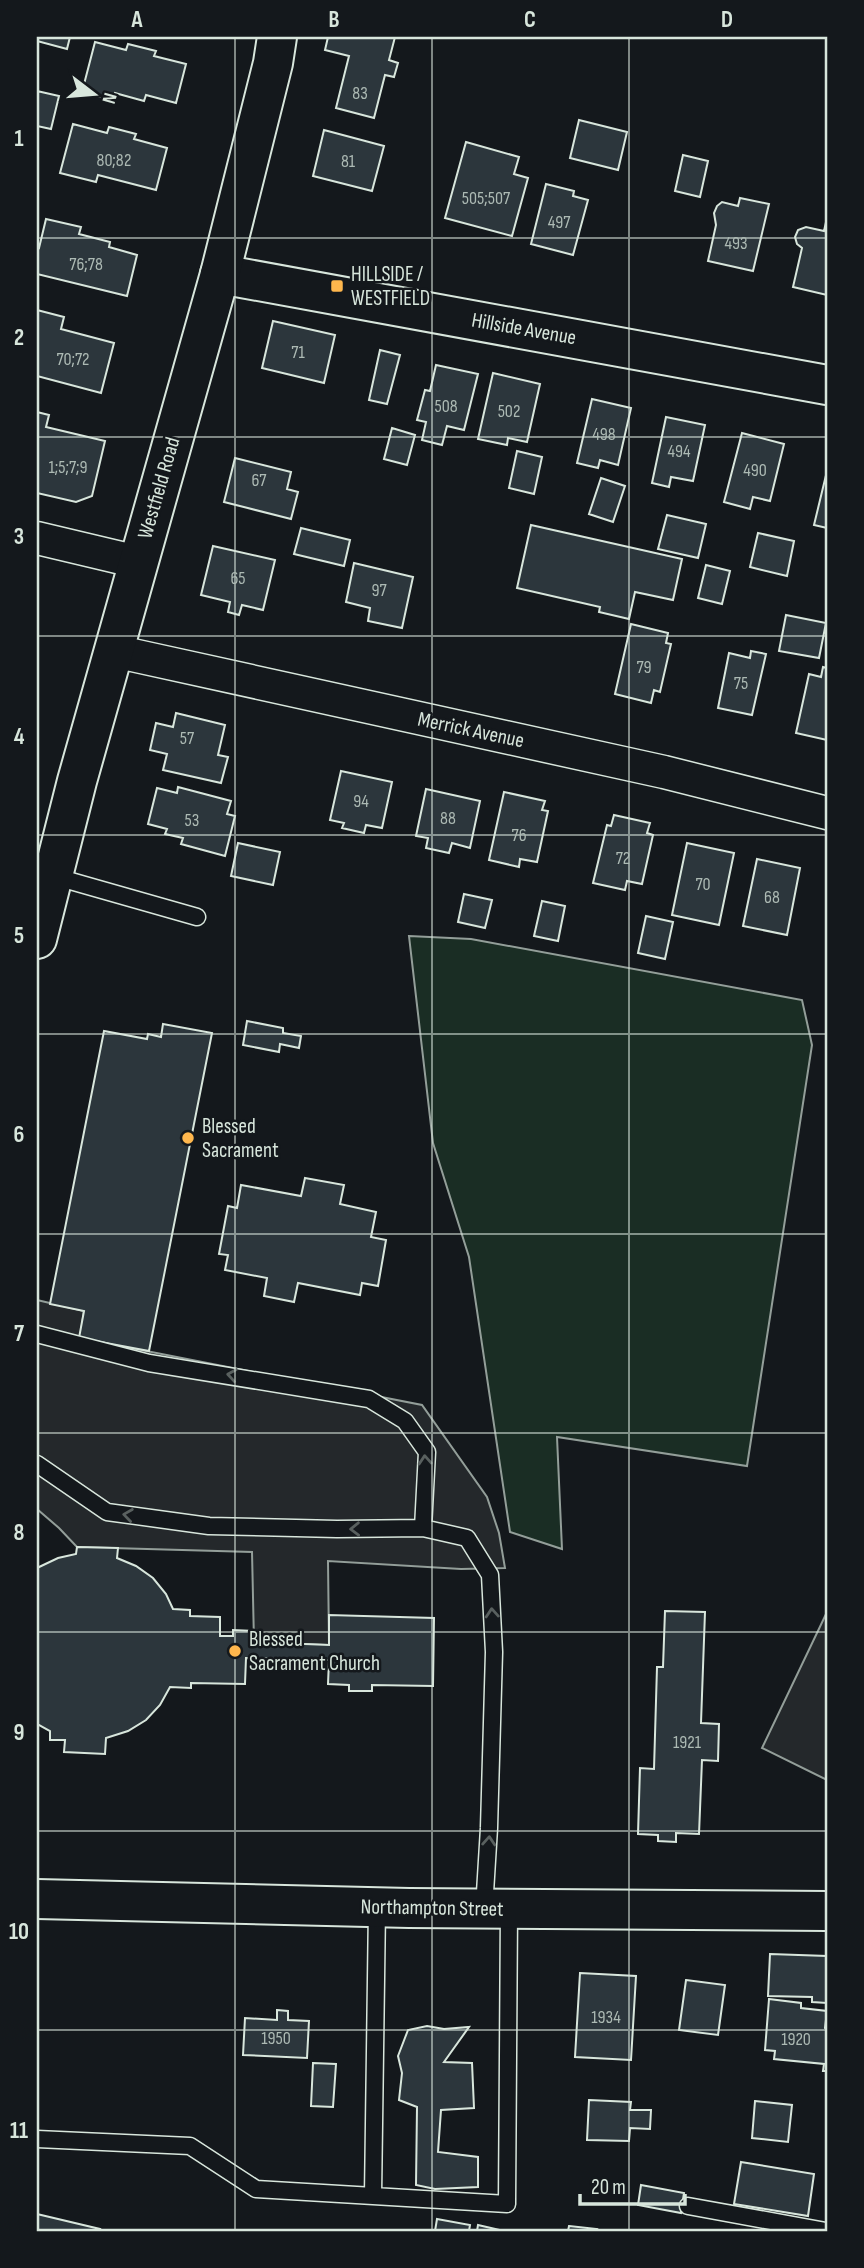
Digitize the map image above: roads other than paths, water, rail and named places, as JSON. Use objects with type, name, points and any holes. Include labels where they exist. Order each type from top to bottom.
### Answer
[{"type":"main road","name":"Westfield Road","points":[[37,939],[138,562],[220,274],[273,63],[277,37]]},
{"type":"main road","name":"Hillside Avenue","points":[[220,274],[827,385]]},
{"type":"main road","name":"Northampton Street","points":[[37,1899],[497,1909],[827,1911]]},
{"type":"street","points":[[37,538],[138,562]]},
{"type":"street","name":"Merrick Avenue","points":[[114,651],[664,772],[827,813]]},
{"type":"lane","points":[[53,876],[197,917]]},
{"type":"lane","points":[[37,1334],[149,1363],[369,1399],[405,1420],[427,1452],[423,1528]]},
{"type":"lane","points":[[37,1464],[107,1512],[209,1526],[423,1528],[467,1538],[490,1575],[495,1653],[489,1828],[497,1909],[507,2204],[256,2189],[190,2146],[37,2139]]},
{"type":"lane","points":[[373,2196],[377,1907]]},
{"type":"lane","points":[[688,2206],[827,2231]]},
{"type":"place","name":"HILLSIDE / WESTFIELD","points":[[337,286]]},
{"type":"place","name":"Blessed Sacrament","points":[[188,1138]]},
{"type":"place","name":"Blessed Sacrament Church","points":[[235,1651]]}]
